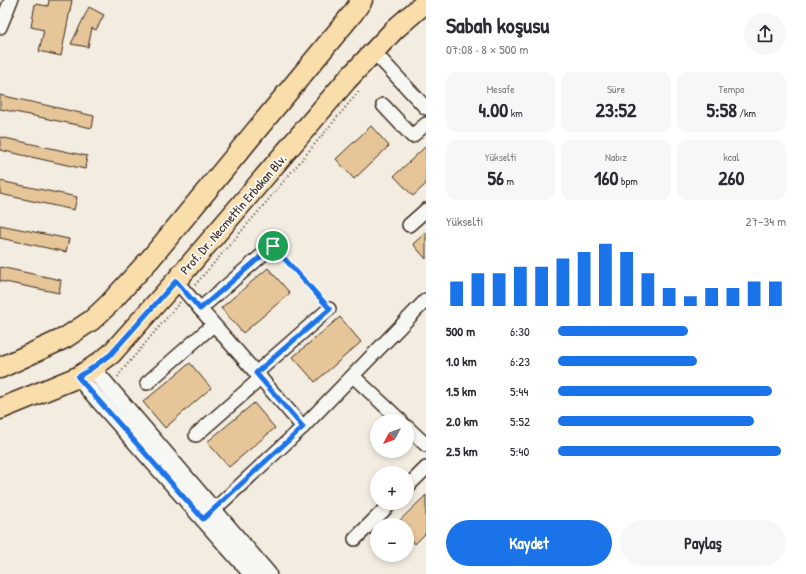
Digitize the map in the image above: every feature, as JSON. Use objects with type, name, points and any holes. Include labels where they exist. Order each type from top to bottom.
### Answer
[{"type":"main road","points":[[0,368],[65,338],[92,320],[109,304],[151,258],[353,13],[362,0]]},
{"type":"main road","name":"Prof. Dr. Necmettin Erbakan Blv.","points":[[0,409],[85,373],[111,354],[181,288],[346,81],[395,29],[426,2]]},
{"type":"street","points":[[0,27],[11,0]]},
{"type":"street","points":[[373,51],[426,108]]},
{"type":"street","points":[[383,105],[412,136],[426,124]]},
{"type":"street","points":[[409,225],[426,210]]},
{"type":"street","points":[[200,309],[261,256]]},
{"type":"street","points":[[181,288],[303,427]]},
{"type":"street","points":[[208,515],[303,427],[426,300]]},
{"type":"street","points":[[196,435],[258,375],[330,309]]},
{"type":"street","points":[[147,383],[214,324]]},
{"type":"street","points":[[85,373],[208,515],[252,574]]},
{"type":"street","points":[[353,376],[394,414]]},
{"type":"street","points":[[414,434],[426,445]]},
{"type":"street","points":[[414,480],[426,468]]},
{"type":"street","points":[[355,539],[384,510]]},
{"type":"street","points":[[208,515],[268,574]]},
{"type":"path","points":[[117,378],[181,288],[258,212],[364,86]]},
{"type":"path","points":[[261,256],[273,246],[330,309]]},
{"type":"building","points":[[49,0],[72,0],[61,56],[39,51],[44,30],[31,27],[35,4],[48,6]]},
{"type":"building","points":[[89,7],[104,15],[96,30],[92,28],[88,47],[71,44]]},
{"type":"building","points":[[0,95],[94,116],[92,128],[0,109]]},
{"type":"building","points":[[371,126],[389,146],[354,179],[336,159]]},
{"type":"building","points":[[0,137],[87,156],[85,169],[0,150]]},
{"type":"building","points":[[426,146],[426,184],[413,196],[394,176]]},
{"type":"building","points":[[0,181],[77,197],[74,210],[0,194]]},
{"type":"building","points":[[0,225],[69,239],[66,252],[0,238]]},
{"type":"building","points":[[426,232],[426,259],[413,244]]},
{"type":"building","points":[[0,267],[61,280],[59,293],[0,281]]},
{"type":"building","points":[[268,268],[290,293],[243,333],[221,308]]},
{"type":"building","points":[[340,317],[361,342],[315,382],[293,357]]},
{"type":"building","points":[[190,363],[211,388],[165,428],[143,402]]},
{"type":"building","points":[[254,403],[275,428],[229,467],[207,442]]},
{"type":"building","points":[[426,495],[426,533],[415,544],[414,518],[402,518],[410,510],[414,510],[414,507]]},
{"type":"route","points":[[273,246],[330,309],[256,373],[303,427],[203,519],[78,377],[111,354],[176,281],[200,309],[273,246]]}]
